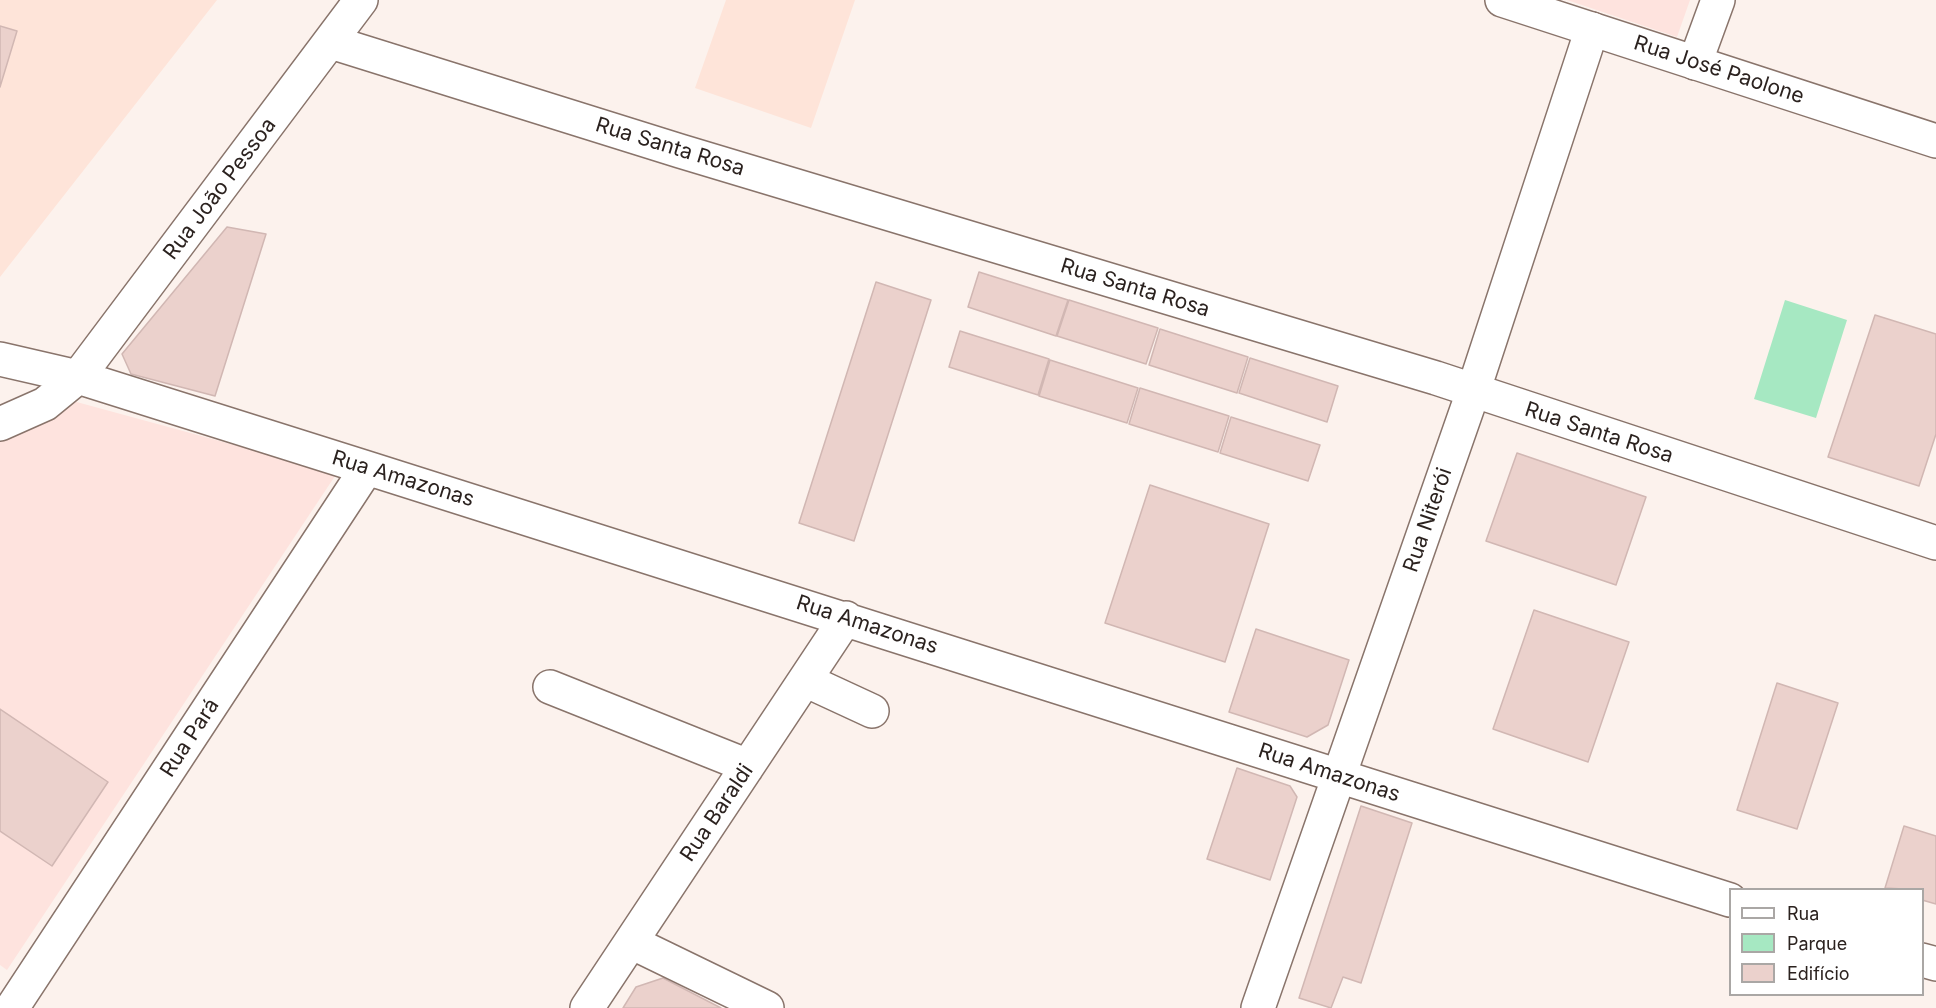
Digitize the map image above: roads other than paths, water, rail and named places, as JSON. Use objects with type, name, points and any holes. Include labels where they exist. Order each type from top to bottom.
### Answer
[{"type":"street","name":"Rua João Pessoa","points":[[0,424],[45,404],[78,377],[362,0]]},
{"type":"street","name":"Rua José Paolone","points":[[1502,0],[1936,141]]},
{"type":"street","points":[[1695,63],[1718,0]]},
{"type":"street","name":"Rua Niterói","points":[[1258,1008],[1473,392],[1592,29]]},
{"type":"street","name":"Rua Santa Rosa","points":[[331,42],[680,151],[1420,373],[1936,543]]},
{"type":"street","name":"Rua Amazonas","points":[[0,359],[78,377],[846,618],[1729,899]]},
{"type":"street","name":"Rua Pará","points":[[11,1004],[367,468]]},
{"type":"street","name":"Rua Baraldi","points":[[587,1008],[846,618]]},
{"type":"street","points":[[805,680],[872,711]]},
{"type":"street","points":[[549,687],[738,762],[746,769]]},
{"type":"street","points":[[631,942],[767,1008]]}]
